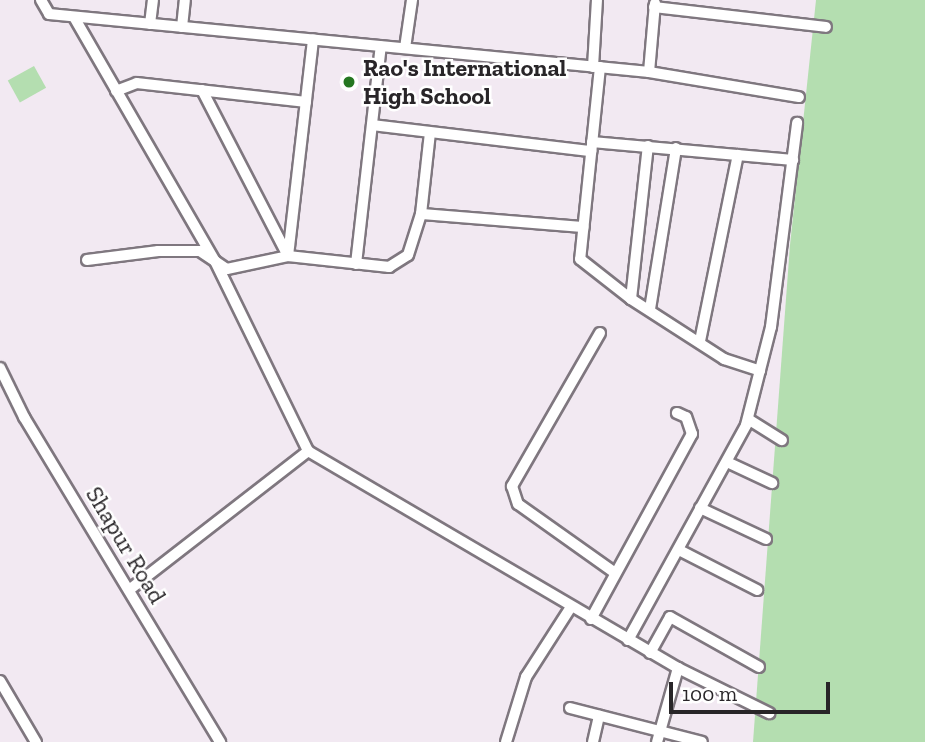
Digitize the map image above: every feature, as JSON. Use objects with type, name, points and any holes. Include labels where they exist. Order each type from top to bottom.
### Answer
[{"type":"street","points":[[41,0],[49,14],[649,72],[799,97]]},
{"type":"street","points":[[150,24],[153,0]]},
{"type":"street","points":[[182,27],[185,0]]},
{"type":"street","points":[[405,48],[412,0]]},
{"type":"street","points":[[597,0],[597,67],[592,147],[580,259],[631,299],[724,359],[760,371]]},
{"type":"street","points":[[649,72],[655,3],[826,27]]},
{"type":"street","points":[[74,17],[215,261],[308,451],[650,653],[769,713]]},
{"type":"street","points":[[288,256],[313,39]]},
{"type":"street","points":[[356,264],[381,46]]},
{"type":"street","points":[[116,91],[137,83],[306,102]]},
{"type":"street","points":[[202,90],[288,256]]},
{"type":"street","points":[[628,640],[748,419],[771,327],[797,123]]},
{"type":"street","points":[[372,125],[592,147],[648,146],[793,160]]},
{"type":"street","points":[[87,260],[158,251],[200,251],[228,269],[288,256],[389,267],[408,255],[421,214],[430,132]]},
{"type":"street","points":[[631,299],[648,146]]},
{"type":"street","points":[[650,310],[676,148]]},
{"type":"street","points":[[699,341],[737,155]]},
{"type":"street","points":[[421,214],[583,228]]},
{"type":"street","points":[[600,333],[512,486],[518,504],[615,573]]},
{"type":"street","name":"Shapur Road","points":[[0,368],[24,417],[220,742]]},
{"type":"street","points":[[591,619],[692,434],[686,417],[677,413]]},
{"type":"street","points":[[748,419],[782,440]]},
{"type":"street","points":[[129,590],[308,451]]},
{"type":"street","points":[[727,462],[772,483]]},
{"type":"street","points":[[700,508],[766,539]]},
{"type":"street","points":[[679,550],[757,590]]},
{"type":"street","points":[[506,742],[526,677],[571,607]]},
{"type":"street","points":[[650,653],[670,617],[759,667]]},
{"type":"street","points":[[658,737],[678,668]]},
{"type":"street","points":[[0,681],[36,742]]},
{"type":"street","points":[[570,708],[658,737],[702,742]]},
{"type":"street","points":[[593,742],[599,716]]},
{"type":"green space","points":[[816,0],[925,0],[925,742],[753,742],[790,245]]},
{"type":"green space","points":[[34,66],[46,88],[20,102],[8,81]]},
{"type":"place","name":"Rao's International High School","points":[[349,82]]}]
